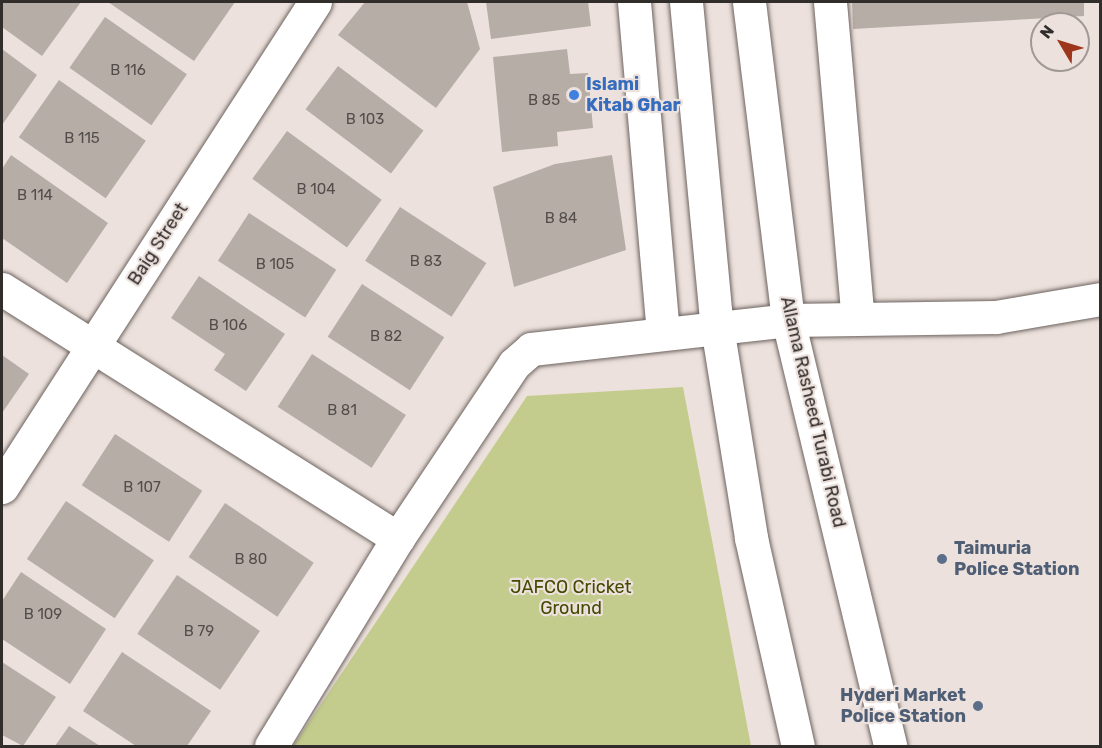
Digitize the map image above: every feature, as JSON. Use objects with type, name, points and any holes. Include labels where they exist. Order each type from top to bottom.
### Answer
[{"type":"street","name":"Baig Street","points":[[2,487],[315,2]]},
{"type":"street","points":[[634,2],[663,332]]},
{"type":"street","points":[[686,2],[717,327],[751,538],[798,747]]},
{"type":"street","name":"Allama Rasheed Turabi Road","points":[[749,2],[788,320],[890,747]]},
{"type":"street","points":[[830,2],[858,319]]},
{"type":"street","points":[[2,289],[91,348],[398,538]]},
{"type":"street","points":[[271,747],[398,538],[514,364],[531,349],[663,332],[788,320],[996,317],[1101,299]]},
{"type":"green space","name":"JAFCO Cricket Ground","points":[[683,387],[751,746],[293,746],[527,396]]},
{"type":"building","points":[[2,2],[81,2],[42,56],[2,27]]},
{"type":"building","points":[[108,2],[235,2],[194,61]]},
{"type":"building","points":[[365,2],[467,2],[480,49],[436,108],[338,35]]},
{"type":"building","points":[[486,2],[588,2],[591,26],[491,39]]},
{"type":"building","points":[[852,2],[1084,2],[1084,12],[1030,12],[1030,19],[853,29]]},
{"type":"building","points":[[105,17],[187,74],[151,125],[69,68]]},
{"type":"building","points":[[2,49],[37,75],[2,125]]},
{"type":"building","points":[[567,49],[570,74],[588,73],[593,128],[557,132],[558,146],[502,152],[493,57]]},
{"type":"building","points":[[338,66],[423,130],[391,174],[306,109]]},
{"type":"building","points":[[59,80],[146,141],[106,198],[19,137]]},
{"type":"building","points":[[287,131],[382,200],[347,248],[252,179]]},
{"type":"building","points":[[11,155],[108,223],[67,283],[2,238],[2,169]]},
{"type":"building","points":[[612,155],[626,250],[514,287],[493,187],[555,164]]},
{"type":"building","points":[[400,207],[486,263],[452,317],[365,261]]},
{"type":"building","points":[[249,213],[336,270],[305,317],[218,261]]},
{"type":"building","points":[[199,276],[285,334],[246,391],[214,370],[225,354],[171,318]]},
{"type":"building","points":[[362,284],[444,337],[410,390],[328,337]]},
{"type":"building","points":[[312,354],[406,415],[372,468],[278,407]]},
{"type":"building","points":[[2,355],[29,374],[2,413]]},
{"type":"building","points":[[115,434],[202,491],[169,542],[82,485]]},
{"type":"building","points":[[66,501],[154,560],[115,618],[27,559]]},
{"type":"building","points":[[225,503],[314,563],[277,617],[189,557]]},
{"type":"building","points":[[21,572],[106,629],[70,684],[2,639],[2,601]]},
{"type":"building","points":[[177,575],[260,631],[220,690],[137,634]]},
{"type":"building","points":[[122,652],[211,711],[187,746],[136,746],[83,711]]},
{"type":"building","points":[[2,662],[56,697],[23,746],[2,735]]},
{"type":"building","points":[[69,726],[100,746],[55,746]]},
{"type":"place","name":"Islami Kitab Ghar","points":[[574,95]]},
{"type":"place","name":"Taimuria Police Station","points":[[942,559]]},
{"type":"place","name":"Hyderi Market Police Station","points":[[978,706]]}]
